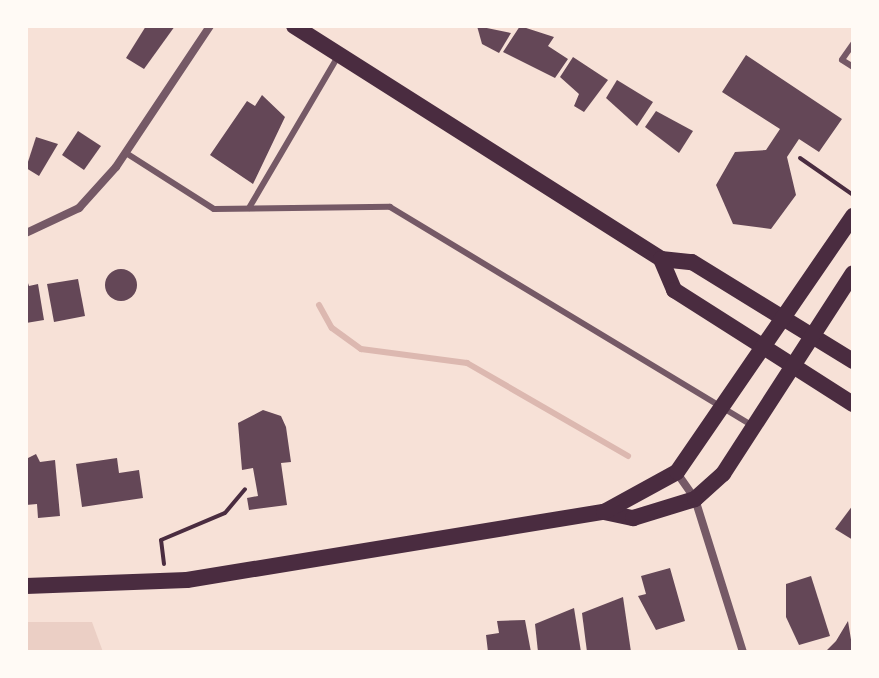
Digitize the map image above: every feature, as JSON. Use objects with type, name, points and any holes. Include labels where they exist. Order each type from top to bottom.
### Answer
[{"type":"main road","points":[[294,26],[661,259],[692,262],[853,361]]},
{"type":"main road","points":[[26,586],[187,580],[604,512],[677,472],[853,216]]},
{"type":"main road","points":[[661,259],[674,290],[853,404]]},
{"type":"main road","points":[[604,512],[633,518],[695,499],[758,429],[853,273]]},
{"type":"street","points":[[26,233],[79,208],[126,153],[210,26]]},
{"type":"street","points":[[677,472],[695,499],[743,652]]},
{"type":"lane","points":[[853,44],[842,60],[853,67]]},
{"type":"lane","points":[[249,208],[339,55]]},
{"type":"lane","points":[[126,153],[214,209],[390,207],[758,429]]},
{"type":"path","points":[[800,158],[853,195]]},
{"type":"path","points":[[164,566],[161,540],[225,513],[245,489]]},
{"type":"shaded area","points":[[26,622],[92,622],[103,652],[26,652]]},
{"type":"building","points":[[146,26],[175,26],[144,69],[126,58]]},
{"type":"building","points":[[477,26],[511,33],[499,53],[482,44]]},
{"type":"building","points":[[520,26],[554,37],[548,46],[568,59],[555,78],[503,52]]},
{"type":"building","points":[[746,55],[842,119],[819,152],[799,139],[787,157],[796,195],[771,229],[733,224],[716,185],[735,152],[766,150],[780,129],[722,92]]},
{"type":"building","points":[[573,57],[608,80],[584,112],[574,106],[579,94],[560,77]]},
{"type":"building","points":[[617,80],[653,102],[637,126],[606,98]]},
{"type":"building","points":[[262,95],[285,117],[253,184],[210,155],[247,101],[255,106]]},
{"type":"building","points":[[656,111],[693,131],[679,153],[645,127]]},
{"type":"building","points":[[78,131],[101,146],[84,170],[62,155]]},
{"type":"building","points":[[36,137],[58,144],[39,176],[26,168]]},
{"type":"building","points":[[121,269],[132,274],[137,285],[132,296],[121,301],[110,296],[105,285],[110,274]]},
{"type":"building","points":[[26,277],[29,286],[38,284],[44,320],[26,323]]},
{"type":"building","points":[[78,279],[85,316],[54,322],[47,284]]},
{"type":"building","points":[[263,410],[281,416],[286,427],[291,462],[281,463],[287,505],[249,510],[247,498],[258,496],[253,468],[242,470],[238,423]]},
{"type":"building","points":[[36,454],[40,462],[55,460],[60,516],[38,518],[37,504],[26,505],[26,459]]},
{"type":"building","points":[[117,458],[119,473],[139,470],[143,498],[82,507],[76,464]]},
{"type":"building","points":[[853,505],[853,540],[835,529]]},
{"type":"building","points":[[670,568],[685,621],[656,630],[638,596],[646,594],[641,576]]},
{"type":"building","points":[[811,576],[830,636],[799,645],[786,617],[786,584]]},
{"type":"building","points":[[623,597],[631,652],[587,652],[582,613]]},
{"type":"building","points":[[574,608],[581,652],[538,652],[535,624]]},
{"type":"building","points":[[525,620],[531,652],[488,652],[486,635],[499,633],[497,621]]},
{"type":"building","points":[[848,621],[853,652],[825,652],[836,641]]},
{"type":"waterway","points":[[319,305],[332,328],[361,349],[467,363],[628,456]]}]
